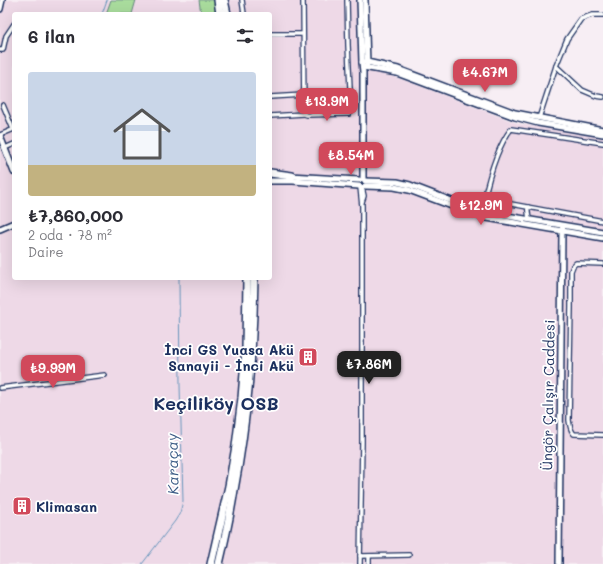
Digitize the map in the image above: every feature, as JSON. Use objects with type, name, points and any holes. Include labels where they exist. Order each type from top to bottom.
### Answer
[{"type":"highway","points":[[218,0],[220,12]]},
{"type":"highway","points":[[224,0],[226,12]]},
{"type":"highway","points":[[272,173],[292,176]]},
{"type":"highway","points":[[219,564],[226,537],[242,447],[249,383],[250,313],[246,280]]},
{"type":"highway","points":[[212,564],[229,486],[237,439],[254,280]]},
{"type":"highway","points":[[250,313],[258,280]]},
{"type":"highway","points":[[206,564],[218,535]]},
{"type":"highway","points":[[224,564],[226,537]]},
{"type":"street","points":[[0,9],[2,0]]},
{"type":"street","points":[[242,0],[244,12]]},
{"type":"street","points":[[303,0],[304,114]]},
{"type":"street","points":[[272,116],[349,114],[351,110],[347,0]]},
{"type":"street","points":[[360,0],[364,66]]},
{"type":"street","points":[[360,564],[362,442],[361,183],[365,0]]},
{"type":"street","points":[[539,120],[556,66],[567,39],[581,19],[592,15],[603,15]]},
{"type":"street","points":[[0,50],[3,50],[6,36],[12,27]]},
{"type":"street","points":[[272,34],[303,34]]},
{"type":"street","points":[[364,66],[397,73],[515,117],[603,130]]},
{"type":"street","points":[[556,66],[582,90],[596,96],[603,97]]},
{"type":"street","points":[[272,97],[304,95]]},
{"type":"street","points":[[3,105],[12,125]]},
{"type":"street","points":[[539,120],[603,134]]},
{"type":"street","points":[[603,143],[511,129],[499,150],[484,199],[603,221]]},
{"type":"street","points":[[12,130],[0,135],[12,167]]},
{"type":"street","points":[[5,148],[12,145]]},
{"type":"street","points":[[272,176],[292,176],[361,183]]},
{"type":"street","points":[[272,181],[361,183],[397,182],[410,185],[478,211],[528,220],[603,238]]},
{"type":"street","points":[[528,207],[528,220]]},
{"type":"street","points":[[528,220],[534,208]]},
{"type":"street","points":[[0,229],[12,224]]},
{"type":"street","points":[[563,229],[603,232]]},
{"type":"street","name":"Üngör Çalışır Caddesi","points":[[558,564],[563,229]]},
{"type":"street","points":[[603,264],[576,263],[571,271],[569,420],[570,428],[574,434],[603,435]]},
{"type":"street","points":[[0,388],[105,375]]},
{"type":"street","points":[[360,556],[409,555]]},
{"type":"street","points":[[369,556],[369,564]]},
{"type":"shaded area","points":[[0,0],[369,0],[370,71],[401,79],[519,124],[603,138],[603,564],[0,564]]},
{"type":"green space","points":[[111,0],[136,0],[133,12],[107,12]]},
{"type":"green space","points":[[199,0],[215,0],[217,12],[201,12]]},
{"type":"waterway","name":"Karaçay","points":[[103,12],[107,0]]},
{"type":"waterway","name":"Karaçay","points":[[142,564],[175,521],[180,513],[183,501],[179,280]]},
{"type":"place","name":"İnci GS Yuasa Akü Sanayii - İnci Akü","points":[[308,357]]},
{"type":"place","name":"Klimasan","points":[[22,506]]},
{"type":"district","name":"Keçiliköy OSB","points":[[216,403]]}]
